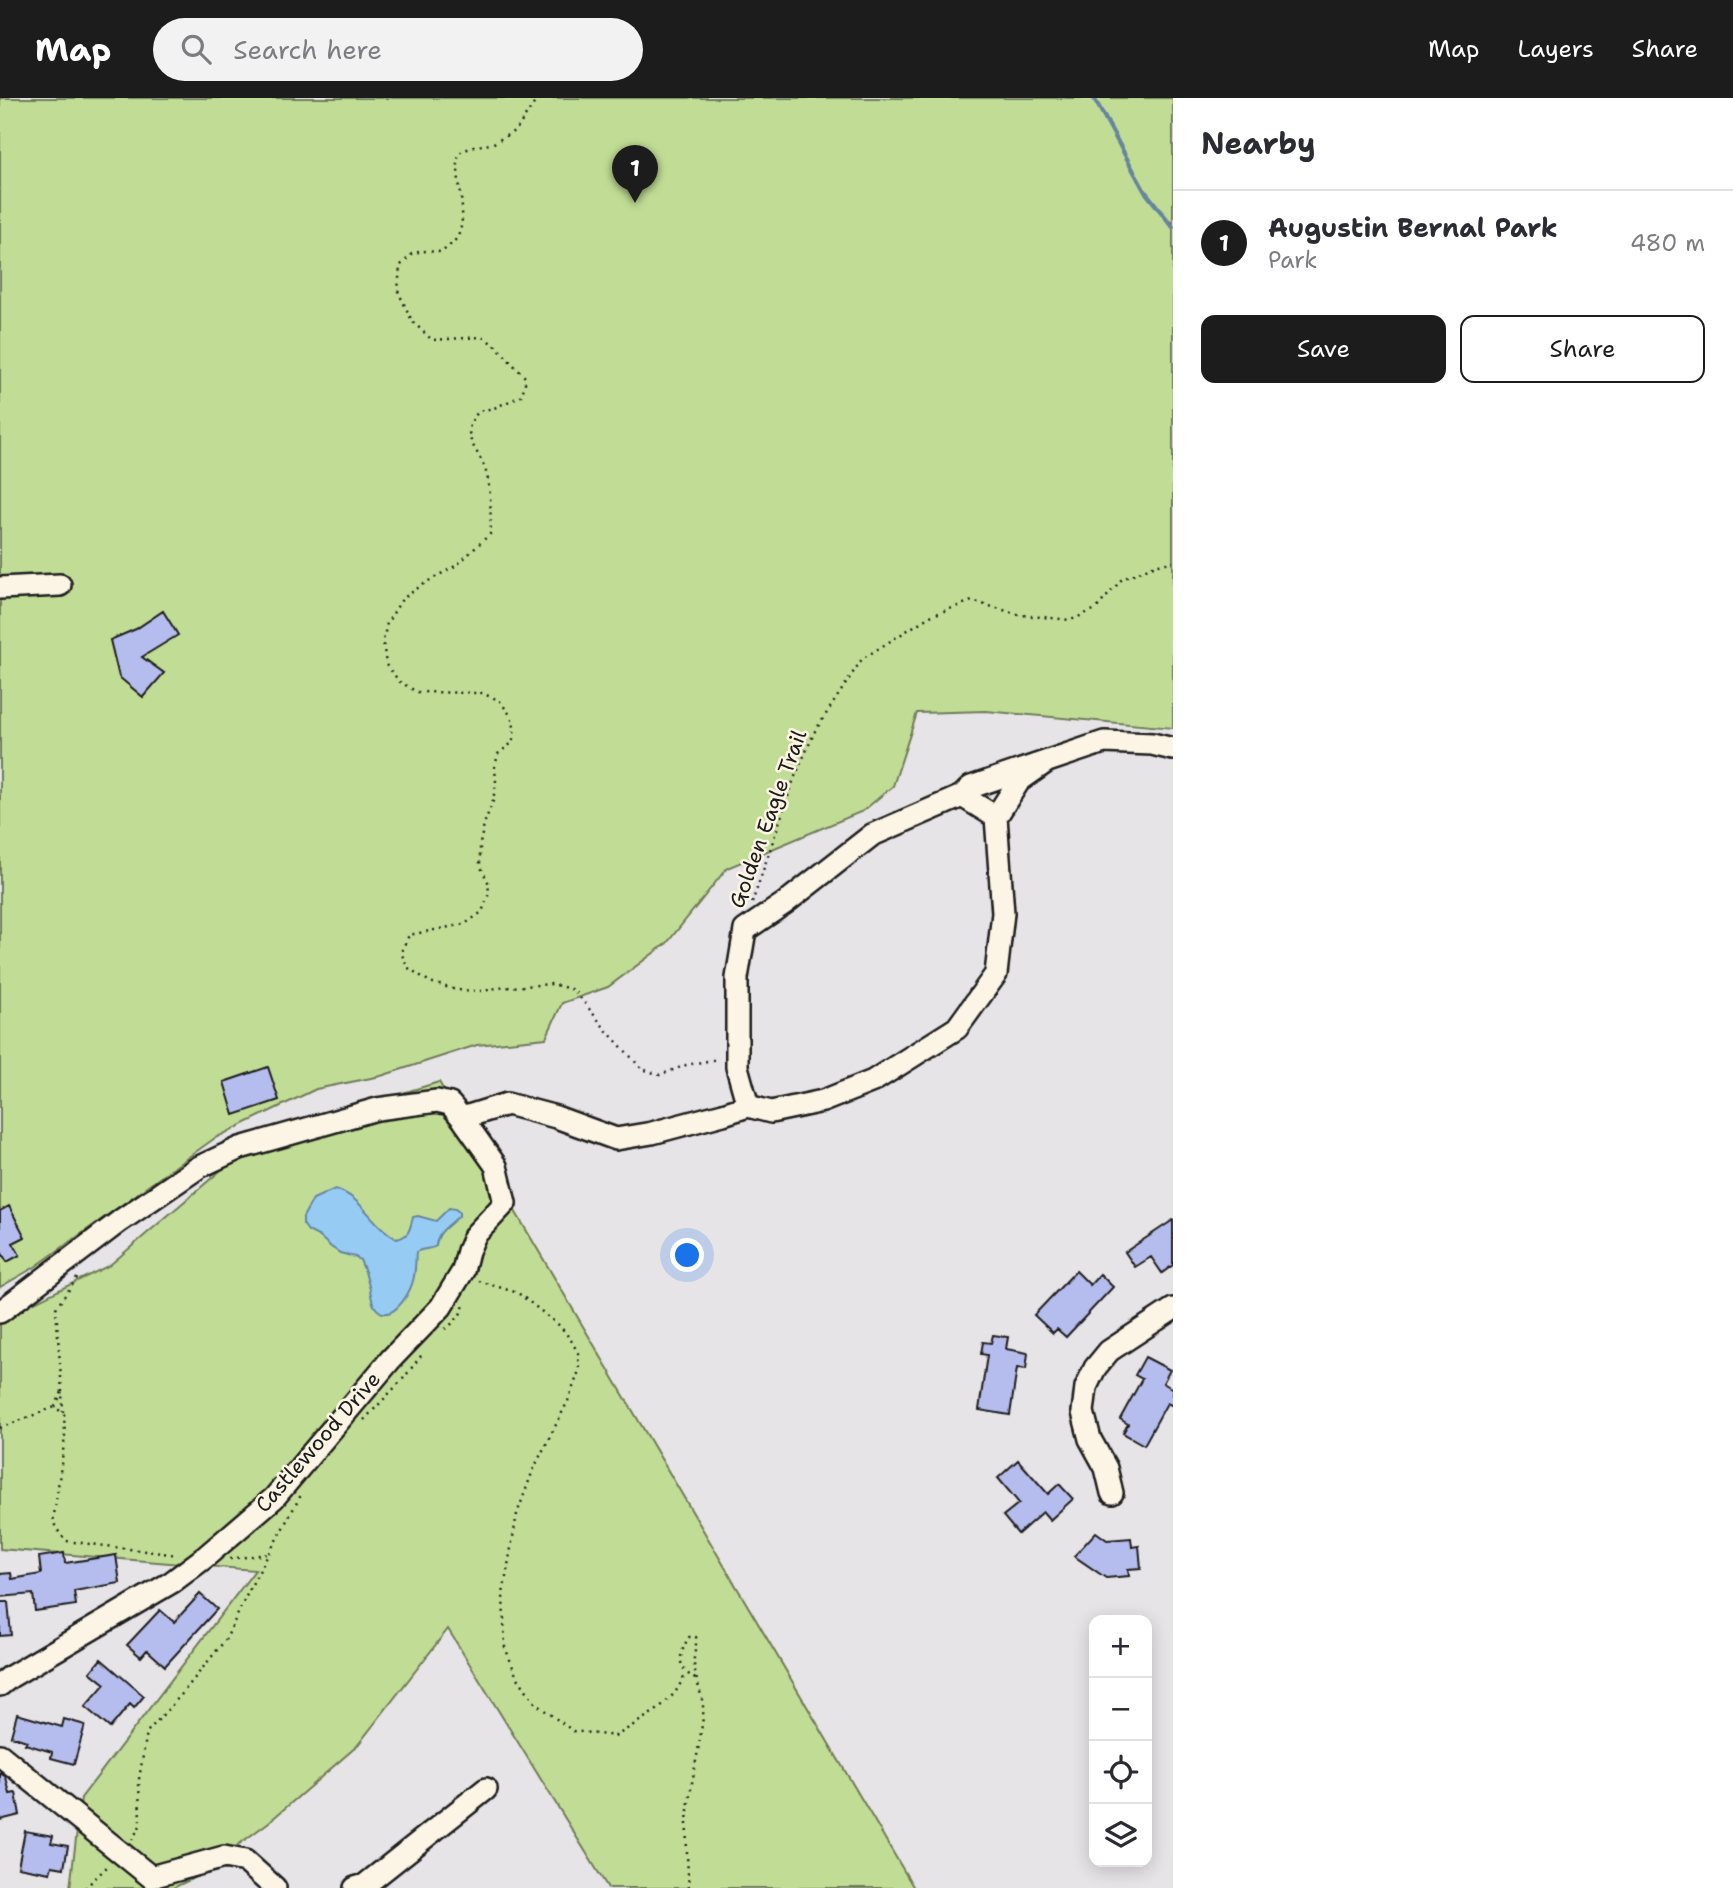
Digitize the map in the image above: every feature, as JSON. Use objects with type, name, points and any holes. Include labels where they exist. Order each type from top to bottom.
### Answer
[{"type":"street","points":[[0,588],[60,585]]},
{"type":"street","points":[[748,1106],[737,1066],[737,978],[745,930],[785,903],[872,835],[962,796],[971,787],[1104,742],[1152,744],[1173,749]]},
{"type":"street","points":[[462,1118],[508,1104],[555,1117],[616,1139],[652,1133],[748,1106],[771,1111],[823,1101],[873,1081],[957,1028],[996,974],[1003,913],[996,817],[1019,781],[1046,762]]},
{"type":"street","points":[[962,796],[996,817]]},
{"type":"street","name":"Castlewood Drive","points":[[0,1312],[120,1221],[199,1167],[240,1148],[377,1109],[437,1101],[450,1104],[496,1166],[505,1203],[475,1235],[468,1251],[470,1275],[391,1359],[274,1498],[172,1582],[0,1685]]},
{"type":"street","points":[[1112,1493],[1106,1468],[1090,1440],[1083,1412],[1086,1387],[1095,1368],[1109,1351],[1173,1309]]},
{"type":"street","points":[[0,1755],[151,1877],[224,1857],[245,1861],[275,1888]]},
{"type":"street","points":[[355,1888],[365,1885],[486,1789]]},
{"type":"path","points":[[538,98],[516,130],[492,144],[474,146],[459,153],[457,166],[461,220],[457,238],[442,252],[422,251],[412,254],[400,266],[398,291],[412,321],[432,340],[482,337],[495,345],[525,377],[521,396],[494,408],[479,411],[472,419],[469,432],[475,451],[484,466],[491,533],[457,565],[402,599],[387,623],[383,641],[386,665],[400,682],[417,692],[481,693],[499,700],[511,716],[515,730],[512,743],[498,754],[493,801],[480,844],[480,865],[489,884],[482,912],[465,924],[409,935],[401,952],[407,967],[430,982],[456,990],[484,991],[552,984],[574,990],[642,1069],[660,1075],[705,1060],[737,1057]]},
{"type":"path","name":"Golden Eagle Trail","points":[[752,903],[794,779],[815,731],[863,659],[930,616],[972,601],[1021,615],[1071,620],[1096,609],[1122,579],[1158,564],[1173,562]]},
{"type":"path","points":[[83,1270],[56,1308],[65,1437],[53,1522],[59,1532],[66,1541],[219,1560],[268,1554]]},
{"type":"path","points":[[438,1334],[454,1324],[464,1306],[470,1275],[519,1293],[560,1326],[578,1353],[579,1371],[568,1401],[533,1471],[517,1514],[503,1594],[505,1647],[516,1675],[536,1704],[573,1731],[616,1737],[657,1710],[675,1693],[686,1674]]},
{"type":"path","points":[[362,1422],[403,1379],[429,1346]]},
{"type":"path","points":[[0,1428],[55,1407],[62,1392]]},
{"type":"path","points":[[55,1407],[64,1414]]},
{"type":"path","points":[[85,1888],[129,1847],[140,1826],[139,1779],[147,1732],[226,1639],[251,1586],[302,1493]]},
{"type":"path","points":[[689,1888],[689,1804],[703,1716],[703,1699],[696,1680],[696,1637],[689,1637],[681,1650],[680,1663],[686,1674],[696,1680]]},
{"type":"green space","points":[[0,98],[1173,98],[1173,728],[986,711],[917,713],[893,786],[863,811],[727,868],[667,943],[608,987],[562,1003],[546,1038],[477,1045],[381,1076],[316,1089],[215,1138],[35,1267],[0,1287]]},
{"type":"green space","points":[[439,1082],[914,1888],[608,1888],[448,1629],[357,1746],[269,1822],[192,1879],[173,1888],[70,1888],[81,1798],[255,1570],[0,1549],[0,1319],[110,1265],[261,1136]]},
{"type":"water","points":[[335,1189],[353,1198],[381,1227],[397,1239],[407,1234],[413,1217],[436,1221],[449,1208],[459,1212],[459,1216],[441,1233],[436,1246],[416,1252],[410,1290],[392,1311],[380,1312],[375,1307],[360,1260],[340,1253],[308,1231],[303,1224],[303,1217],[313,1199]]},
{"type":"building","points":[[163,611],[178,635],[142,657],[164,673],[143,697],[119,677],[110,640],[136,629]]},
{"type":"building","points":[[268,1067],[279,1100],[234,1115],[224,1082]]},
{"type":"building","points":[[9,1206],[25,1237],[13,1243],[20,1255],[7,1262],[0,1250],[0,1211]]},
{"type":"building","points":[[1173,1220],[1173,1265],[1162,1273],[1151,1257],[1135,1267],[1125,1252]]},
{"type":"building","points":[[1076,1271],[1090,1285],[1100,1274],[1113,1287],[1066,1337],[1057,1329],[1053,1333],[1034,1315]]},
{"type":"building","points":[[993,1335],[1008,1337],[1006,1349],[1028,1353],[1026,1369],[1017,1368],[1010,1415],[979,1410],[987,1355],[981,1354],[983,1342],[991,1343]]},
{"type":"building","points":[[1145,1357],[1170,1370],[1163,1383],[1173,1389],[1173,1406],[1167,1403],[1144,1445],[1123,1433],[1128,1424],[1120,1419],[1142,1379],[1135,1375]]},
{"type":"building","points":[[1018,1460],[1048,1494],[1059,1484],[1073,1499],[1050,1520],[1043,1512],[1018,1534],[1003,1516],[1019,1503],[998,1478]]},
{"type":"building","points":[[1096,1532],[1107,1540],[1131,1538],[1132,1547],[1139,1546],[1141,1568],[1128,1569],[1129,1576],[1106,1578],[1074,1556]]},
{"type":"building","points":[[64,1553],[65,1563],[116,1555],[120,1583],[74,1591],[76,1605],[35,1611],[33,1594],[0,1597],[0,1574],[11,1573],[12,1579],[41,1574],[39,1557]]},
{"type":"building","points":[[200,1594],[217,1609],[165,1666],[147,1650],[141,1657],[127,1645],[160,1610],[174,1622]]},
{"type":"building","points":[[0,1602],[8,1602],[11,1635],[0,1636]]},
{"type":"building","points":[[101,1659],[144,1696],[134,1708],[130,1704],[110,1728],[85,1707],[105,1684],[90,1672]]},
{"type":"building","points":[[17,1714],[62,1727],[64,1719],[85,1725],[74,1764],[51,1758],[52,1752],[25,1744],[27,1741],[11,1736]]},
{"type":"building","points":[[0,1773],[6,1777],[10,1794],[16,1793],[20,1815],[0,1820]]},
{"type":"building","points":[[25,1831],[53,1836],[51,1843],[68,1846],[64,1868],[52,1866],[50,1873],[18,1867]]},
{"type":"waterway","points":[[1094,98],[1144,190],[1173,227]]},
{"type":"place","name":"Augustin Bernal Park","points":[[635,203]]}]
